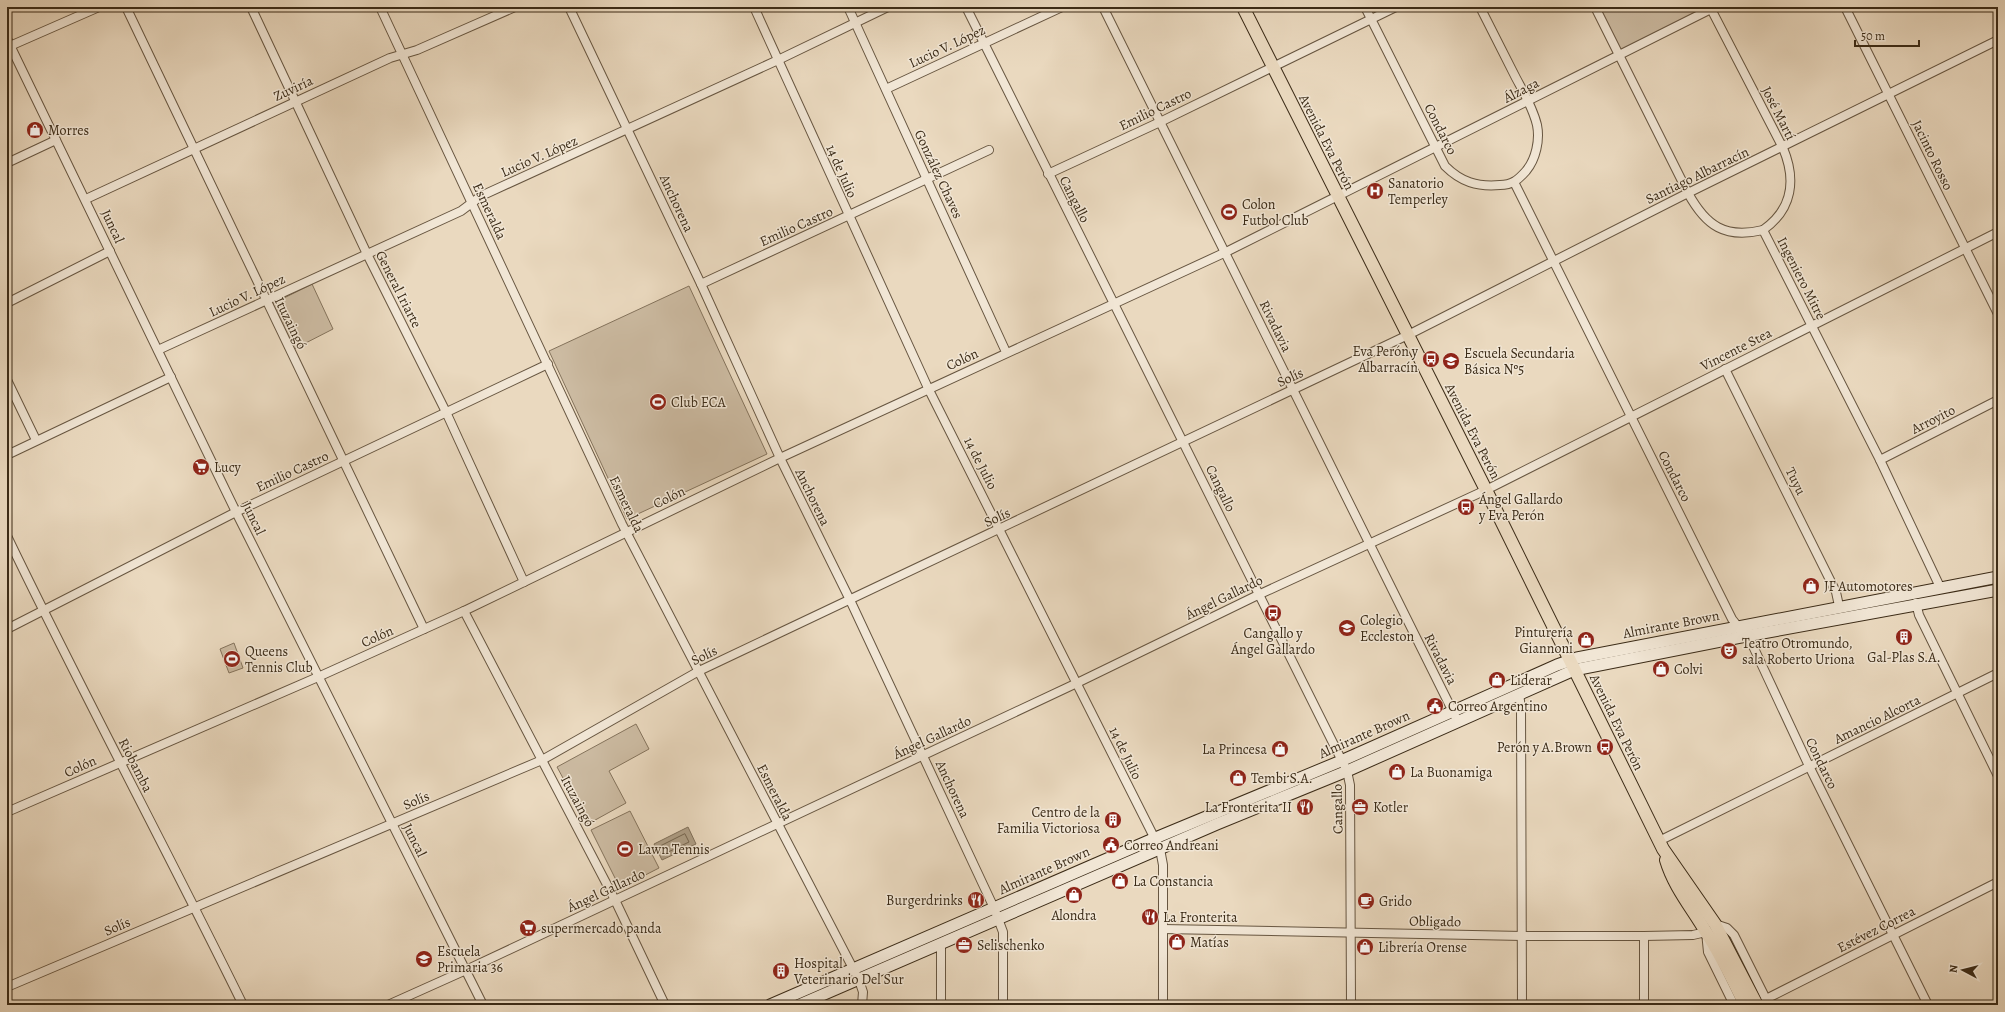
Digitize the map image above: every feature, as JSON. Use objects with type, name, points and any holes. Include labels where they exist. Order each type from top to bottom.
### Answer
[{"type":"main road","name":"Avenida Eva Perón","points":[[1243,7],[1486,490],[1661,845],[1675,885],[1711,928]]},
{"type":"main road","name":"Almirante Brown","points":[[770,1005],[856,975],[999,919],[1160,849],[1344,766],[1453,711],[1572,665],[1737,626],[1998,577]]},
{"type":"main road","name":"Almirante Brown","points":[[799,1005],[856,975],[994,908],[1153,839],[1458,722],[1519,694],[1572,665],[1746,636],[1998,590]]},
{"type":"main road","points":[[1711,928],[1764,1003]]},
{"type":"main road","points":[[1711,928],[1745,1005]]},
{"type":"street","points":[[9,43],[99,7]]},
{"type":"street","name":"Ituzaingó","points":[[126,7],[265,301],[344,461],[424,629]]},
{"type":"street","name":"General Iriarte","points":[[252,7],[366,254],[446,412],[524,582]]},
{"type":"street","name":"Esmeralda","points":[[380,7],[626,532],[856,975],[863,992],[862,1005]]},
{"type":"street","name":"Zuviría","points":[[86,199],[193,148],[390,58],[417,50],[515,7]]},
{"type":"street","name":"Anchorena","points":[[569,7],[701,284],[780,458],[850,600],[999,919],[1003,932],[1003,1005]]},
{"type":"street","name":"14 de Julio","points":[[754,7],[928,388],[1077,683],[1153,839],[1160,849],[1163,865],[1163,1005]]},
{"type":"street","name":"González Chaves","points":[[848,7],[1006,352]]},
{"type":"street","name":"Lucio V. López","points":[[158,350],[461,211],[481,196],[628,130],[888,7]]},
{"type":"street","name":"Cangallo","points":[[966,7],[1344,766],[1350,785],[1351,1005]]},
{"type":"street","name":"Lucio V. López","points":[[886,89],[1062,7]]},
{"type":"street","name":"Rivadavia","points":[[1103,7],[1226,252],[1458,722]]},
{"type":"street","name":"Condarco","points":[[1365,7],[1445,166],[1459,178],[1469,183],[1490,186],[1514,182],[1631,418],[1737,626],[1752,644],[1809,766],[1894,934],[1928,1005]]},
{"type":"street","name":"Emilio Castro","points":[[1048,174],[1160,122],[1272,66],[1396,7]]},
{"type":"street","points":[[1480,7],[1528,101],[1537,126],[1537,144],[1532,162],[1514,182]]},
{"type":"street","name":"Ingeniero Mitre","points":[[1595,7],[1688,193],[1703,217],[1717,227],[1735,232],[1754,232],[1764,230],[1880,460],[1940,587]]},
{"type":"street","name":"Jacinto Rosso","points":[[1845,7],[1998,314]]},
{"type":"street","name":"Álzaga","points":[[1338,197],[1712,8]]},
{"type":"street","name":"José Martí","points":[[1712,8],[1783,148],[1790,166],[1791,186],[1788,198],[1776,220],[1764,230]]},
{"type":"street","name":"Santiago Albarracín","points":[[1408,336],[1688,193],[1783,148],[1998,40]]},
{"type":"street","name":"Juncal","points":[[9,43],[86,199],[236,512],[483,1005]]},
{"type":"street","points":[[7,163],[56,140]]},
{"type":"street","name":"Emilio Castro","points":[[701,284],[849,217],[989,150]]},
{"type":"street","name":"Colón","points":[[7,812],[318,677],[464,611],[780,458],[928,388],[1226,252],[1338,197]]},
{"type":"street","name":"Vincente Stea","points":[[1486,490],[1998,232]]},
{"type":"street","points":[[7,303],[110,251]]},
{"type":"street","name":"Solís","points":[[7,987],[542,760],[699,671],[1408,336]]},
{"type":"street","name":"Emilio Castro","points":[[7,629],[236,512],[548,364]]},
{"type":"street","name":"Tuyu","points":[[1725,369],[1836,592],[1839,606]]},
{"type":"street","points":[[7,455],[170,377]]},
{"type":"street","points":[[7,380],[36,440]]},
{"type":"street","name":"Arroyito","points":[[1880,460],[1998,400]]},
{"type":"street","name":"Ángel Gallardo","points":[[388,1005],[466,970],[1077,683],[1258,595],[1486,490]]},
{"type":"street","name":"Riobamba","points":[[7,536],[119,763],[195,907],[243,1005]]},
{"type":"street","points":[[1916,604],[1919,615],[1998,776]]},
{"type":"street","name":"Ituzaingó","points":[[464,611],[615,900],[665,1005]]},
{"type":"street","name":"Amancio Alcorta","points":[[1661,845],[1809,766],[1998,673]]},
{"type":"street","points":[[1519,694],[1521,708],[1523,936],[1522,1005]]},
{"type":"street","name":"Estévez Correa","points":[[1764,1003],[1894,934],[1998,882]]},
{"type":"street","points":[[1711,928],[1708,952],[1734,1005]]},
{"type":"street","name":"Obligado","points":[[1163,929],[1523,936],[1644,936],[1693,934],[1711,928]]},
{"type":"street","points":[[1644,936],[1644,1005]]},
{"type":"street","points":[[941,943],[941,1005]]},
{"type":"shaded area","points":[[1595,7],[1710,7],[1619,55]]},
{"type":"shaded area","points":[[312,284],[333,329],[294,349],[272,304]]},
{"type":"shaded area","name":"Club ECA","points":[[689,286],[767,454],[627,519],[549,351]]},
{"type":"shaded area","name":"Queens Tennis Club","points":[[234,643],[243,668],[229,673],[220,649]]},
{"type":"shaded area","points":[[636,724],[649,749],[609,771],[626,803],[588,824],[557,767]]},
{"type":"shaded area","name":"Lawn Tennis","points":[[630,811],[659,868],[620,888],[591,830]]},
{"type":"water","points":[[688,827],[696,844],[662,860],[654,844]]},
{"type":"place","name":"Morres","points":[[35,130]]},
{"type":"place","name":"Sanatorio Temperley","points":[[1375,191]]},
{"type":"place","name":"Colon Futbol Club","points":[[1229,212]]},
{"type":"place","name":"Eva Perón y Albarracín","points":[[1431,359]]},
{"type":"place","name":"Escuela Secundaria Básica Nº5","points":[[1451,361]]},
{"type":"place","name":"Club ECA","points":[[658,402]]},
{"type":"place","name":"Lucy","points":[[201,467]]},
{"type":"place","name":"Ángel Gallardo y Eva Perón","points":[[1466,507]]},
{"type":"place","name":"JF Automotores","points":[[1811,586]]},
{"type":"place","name":"Cangallo y Ángel Gallardo","points":[[1273,613]]},
{"type":"place","name":"Colegio Eccleston","points":[[1347,628]]},
{"type":"place","name":"Gal-Plas S.A.","points":[[1904,637]]},
{"type":"place","name":"Pinturería Giannoni","points":[[1586,640]]},
{"type":"place","name":"Teatro Otromundo, sala Roberto Uriona","points":[[1729,651]]},
{"type":"place","name":"Queens Tennis Club","points":[[232,659]]},
{"type":"place","name":"Colvi","points":[[1661,669]]},
{"type":"place","name":"Liderar","points":[[1497,680]]},
{"type":"place","name":"Correo Argentino","points":[[1435,706]]},
{"type":"place","name":"Perón y A.Brown","points":[[1605,747]]},
{"type":"place","name":"La Princesa","points":[[1280,749]]},
{"type":"place","name":"La Buonamiga","points":[[1397,772]]},
{"type":"place","name":"Tembi S.A.","points":[[1238,778]]},
{"type":"place","name":"La Fronterita II","points":[[1305,807]]},
{"type":"place","name":"Kotler","points":[[1360,807]]},
{"type":"place","name":"Centro de la Familia Victoriosa","points":[[1113,820]]},
{"type":"place","name":"Correo Andreani","points":[[1111,845]]},
{"type":"place","name":"Lawn Tennis","points":[[625,849]]},
{"type":"place","name":"La Constancia","points":[[1120,881]]},
{"type":"place","name":"Alondra","points":[[1074,895]]},
{"type":"place","name":"Burgerdrinks","points":[[976,900]]},
{"type":"place","name":"Grido","points":[[1366,901]]},
{"type":"place","name":"La Fronterita","points":[[1150,917]]},
{"type":"place","name":"supermercado panda","points":[[528,928]]},
{"type":"place","name":"Matías","points":[[1177,942]]},
{"type":"place","name":"Selischenko","points":[[964,945]]},
{"type":"place","name":"Librería Orense","points":[[1365,947]]},
{"type":"place","name":"Escuela Primaria 36","points":[[424,959]]},
{"type":"place","name":"Hospital Veterinario Del Sur","points":[[781,971]]}]
